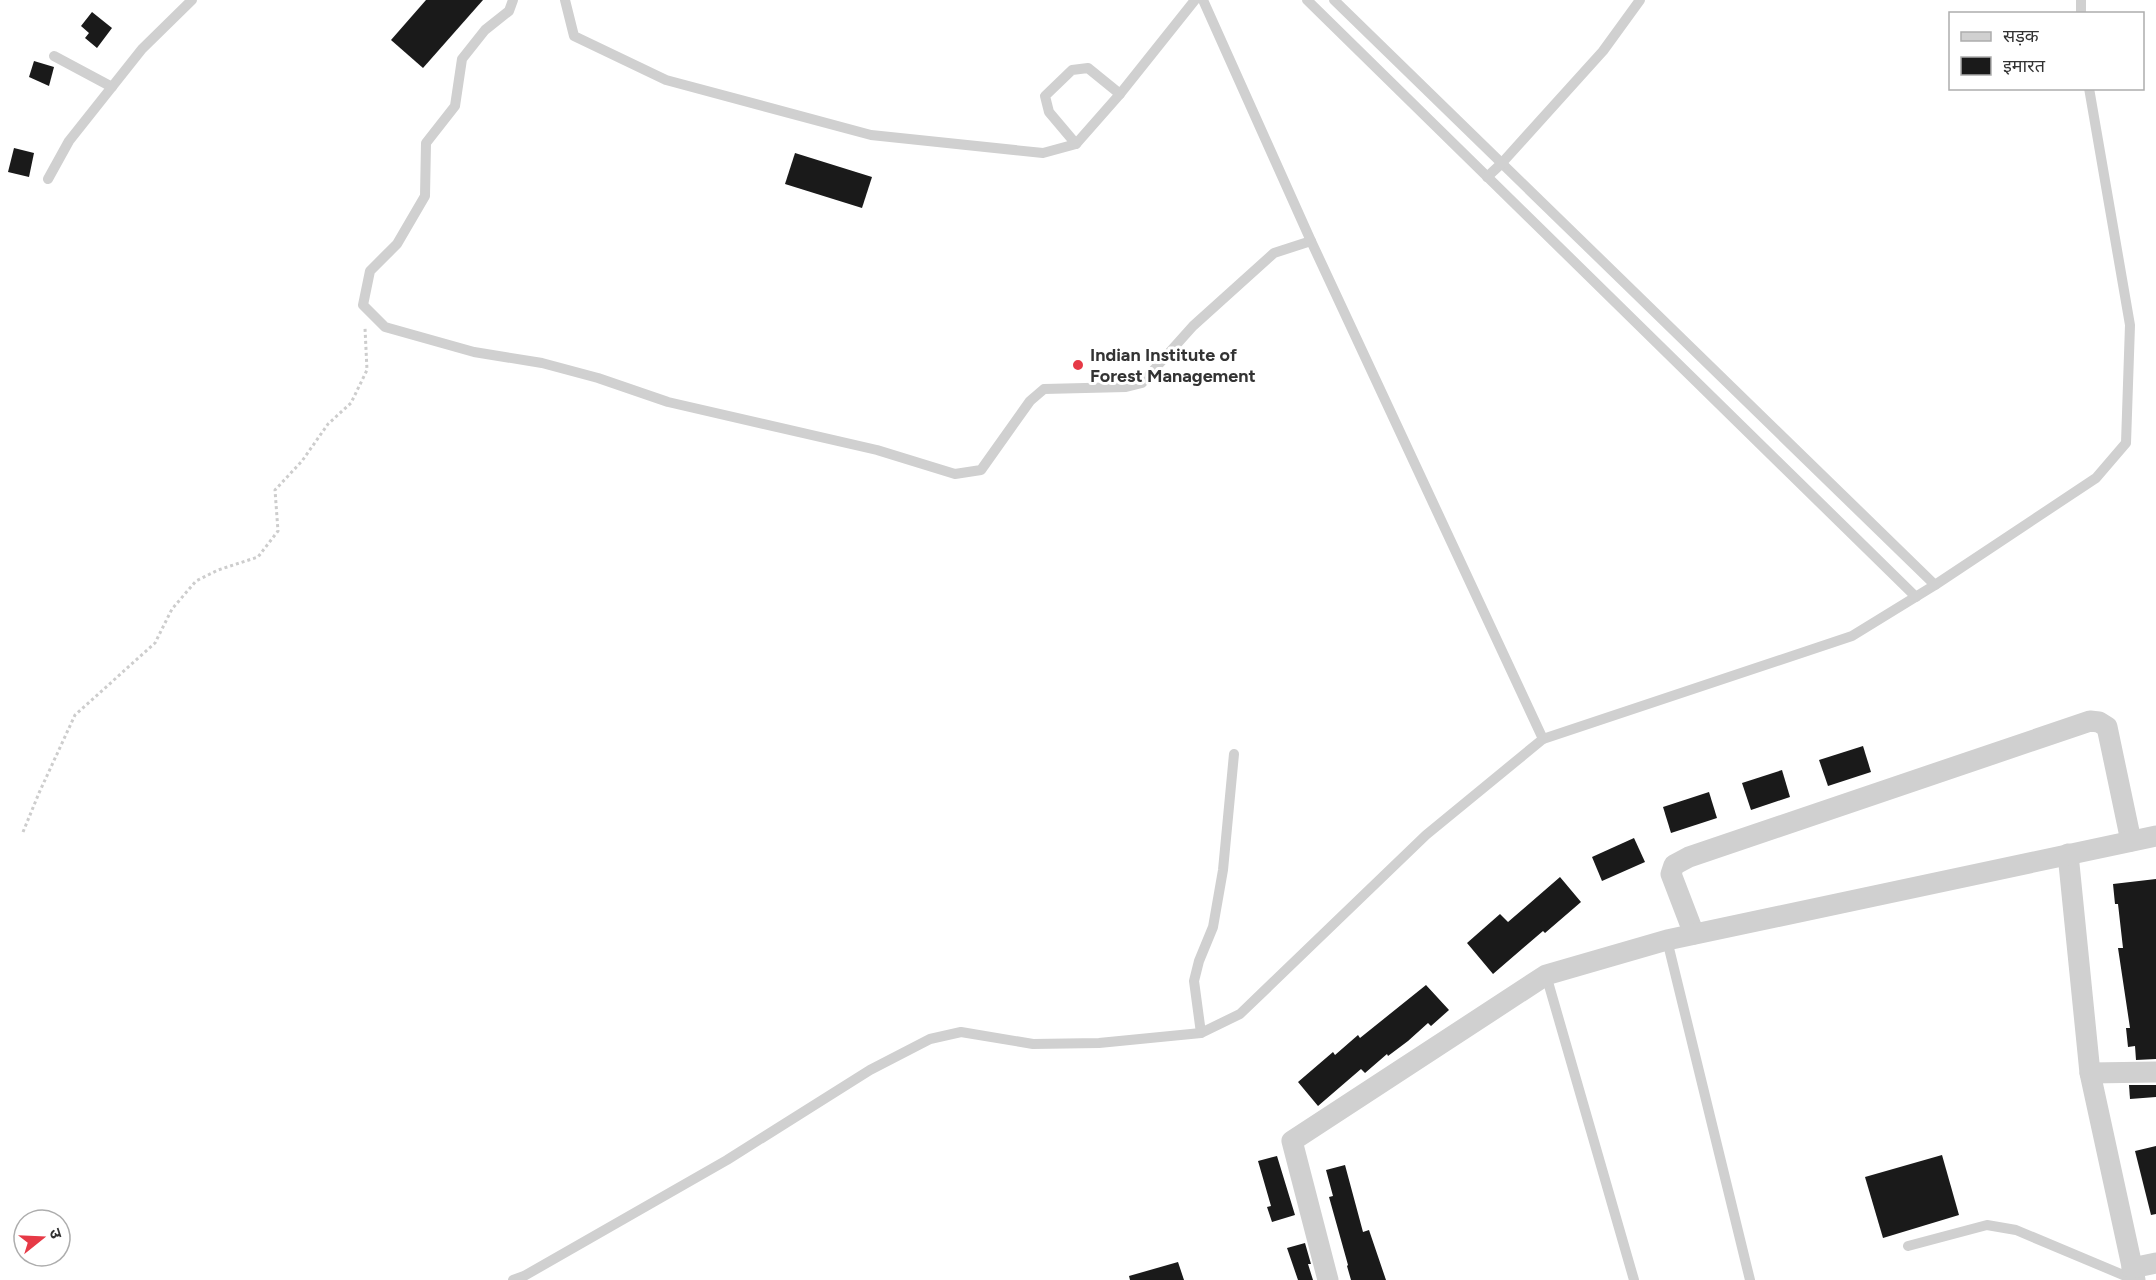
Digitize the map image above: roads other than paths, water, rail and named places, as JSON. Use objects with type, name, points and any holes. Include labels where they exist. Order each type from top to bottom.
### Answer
[{"type":"street","points":[[1694,934],[1671,874],[1674,865],[1689,857],[2090,721],[2099,722],[2107,727],[2131,841]]},
{"type":"street","points":[[1328,1280],[1292,1140],[1546,975],[1667,940],[2156,836]]},
{"type":"street","points":[[2068,854],[2090,1073],[2134,1276],[2156,1263]]},
{"type":"street","points":[[2090,1073],[2156,1072]]},
{"type":"lane","points":[[48,179],[69,141],[142,49],[192,0]]},
{"type":"lane","points":[[513,0],[509,11],[485,30],[462,59],[455,106],[426,143],[424,196],[397,244],[370,271],[363,305],[385,327],[474,352],[542,363],[598,378],[668,402],[877,450],[955,474],[981,470],[1029,401],[1044,389],[1126,387],[1142,383],[1193,326],[1274,253],[1311,241]]},
{"type":"lane","points":[[565,0],[574,36],[666,80],[871,135],[1043,153],[1076,144],[1120,94],[1195,0]]},
{"type":"lane","points":[[1203,0],[1311,241],[1543,739]]},
{"type":"lane","points":[[1307,0],[1916,597]]},
{"type":"lane","points":[[1335,0],[1935,585]]},
{"type":"lane","points":[[1487,177],[1603,51],[1640,0]]},
{"type":"lane","points":[[54,56],[112,87]]},
{"type":"lane","points":[[1076,144],[1049,112],[1046,96],[1072,70],[1088,68],[1120,94]]},
{"type":"lane","points":[[513,1280],[652,1204],[870,1070],[930,1039],[961,1032],[1033,1044],[1099,1043],[1201,1033],[1240,1014],[1426,835],[1543,739],[1852,636],[1935,585],[2096,478],[2126,443],[2130,325],[2089,90]]},
{"type":"lane","points":[[1201,1033],[1194,981],[1199,961],[1213,927],[1223,870],[1234,754]]},
{"type":"lane","points":[[1667,940],[1750,1280]]},
{"type":"lane","points":[[1546,975],[1634,1280]]},
{"type":"lane","points":[[1908,1246],[1987,1225],[2002,1226],[2134,1276]]},
{"type":"place","name":"Indian Institute of Forest Management","points":[[1078,365]]}]
